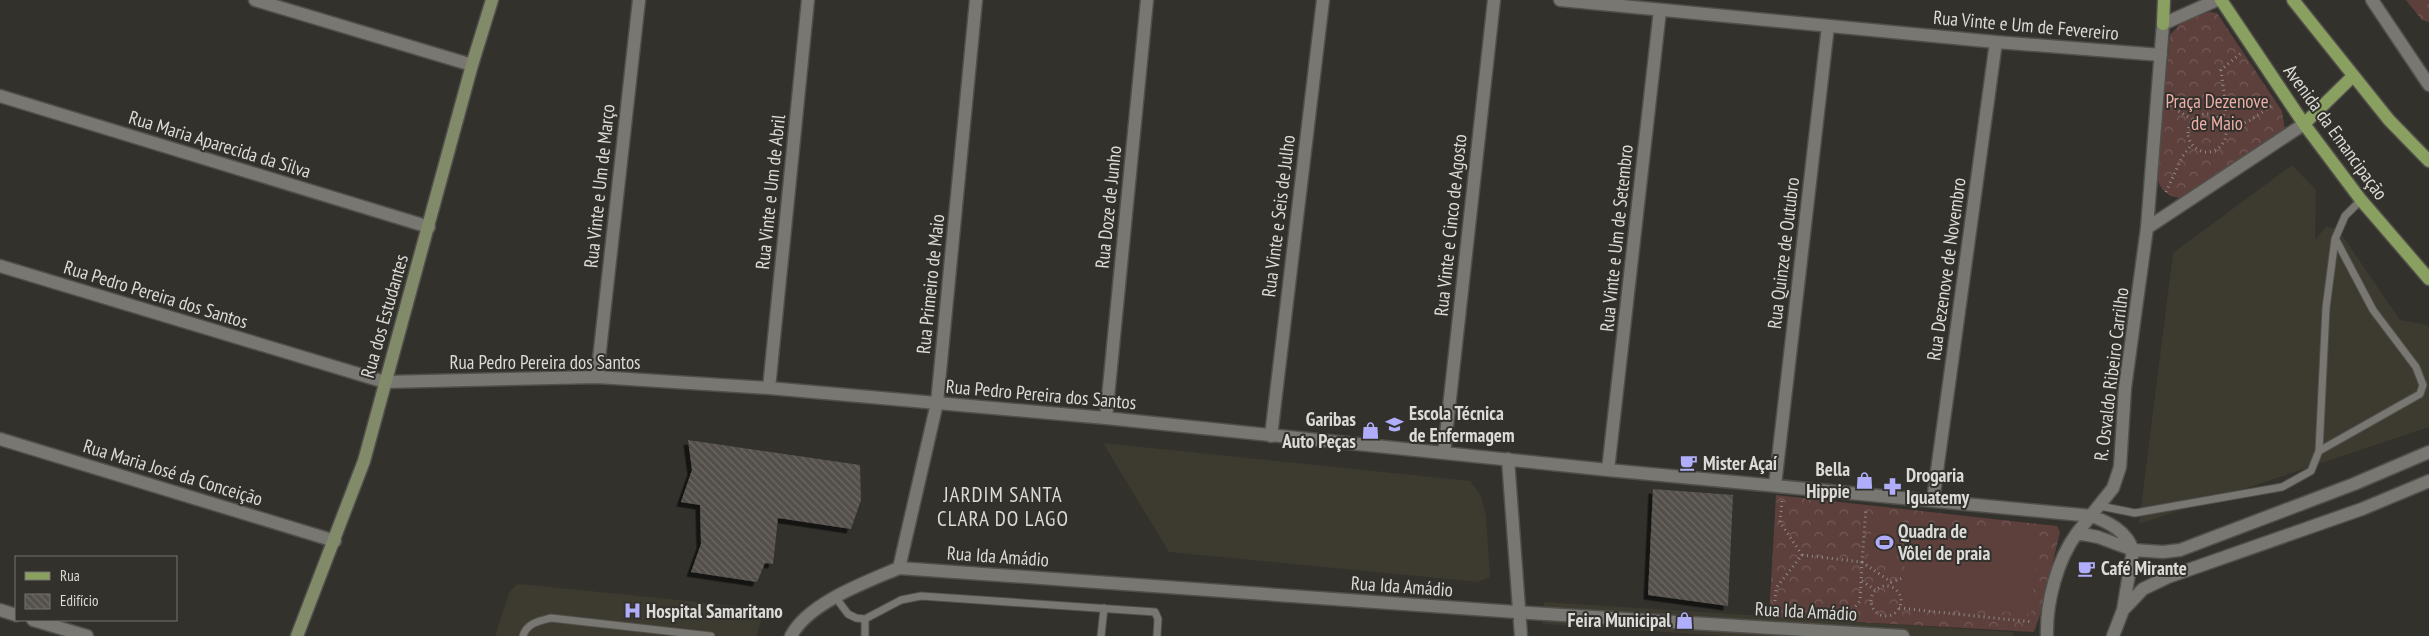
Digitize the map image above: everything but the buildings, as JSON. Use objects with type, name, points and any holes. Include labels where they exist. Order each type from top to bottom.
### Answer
[{"type":"main road","points":[[2164,0],[2164,24]]},
{"type":"main road","name":"Avenida da Emancipação","points":[[2219,0],[2304,124],[2361,200],[2429,279]]},
{"type":"main road","points":[[2293,0],[2389,120],[2429,161]]},
{"type":"main road","points":[[2304,124],[2353,76]]},
{"type":"street","points":[[255,0],[472,65]]},
{"type":"street","name":"Rua dos Estudantes","points":[[297,636],[364,462],[472,65],[492,0]]},
{"type":"street","name":"Rua Vinte e Um de Março","points":[[597,377],[639,0]]},
{"type":"street","name":"Rua Vinte e Um de Abril","points":[[769,388],[808,0]]},
{"type":"street","name":"Rua Primeiro de Maio","points":[[899,568],[937,403],[976,0]]},
{"type":"street","name":"Rua Doze de Junho","points":[[1106,418],[1147,0]]},
{"type":"street","name":"Rua Vinte e Seis de Julho","points":[[1271,436],[1323,0]]},
{"type":"street","name":"Rua Vinte e Cinco de Agosto","points":[[1444,453],[1494,0]]},
{"type":"street","name":"Rua Vinte e Um de Fevereiro","points":[[1560,0],[1996,42],[2161,55]]},
{"type":"street","points":[[2164,24],[2219,0]]},
{"type":"street","points":[[2372,0],[2429,85]]},
{"type":"street","name":"Rua Vinte e Um de Setembro","points":[[1608,470],[1660,10]]},
{"type":"street","name":"R. Osvaldo Ribeiro Carrilho","points":[[2047,630],[2051,595],[2068,545],[2113,488],[2120,467],[2125,388],[2147,228],[2164,24]]},
{"type":"street","name":"Rua Quinze de Outubro","points":[[1775,485],[1828,26]]},
{"type":"street","name":"Rua Dezenove de Novembro","points":[[1933,500],[1996,42]]},
{"type":"street","name":"Rua Maria Aparecida da Silva","points":[[0,96],[429,227]]},
{"type":"street","points":[[2147,228],[2304,124]]},
{"type":"street","name":"Rua Pedro Pereira dos Santos","points":[[0,266],[385,382],[597,377],[769,388],[1106,418],[1608,470],[1933,500],[2096,511],[2126,535],[2133,550]]},
{"type":"street","name":"Rua Maria José da Conceição","points":[[0,439],[335,541]]},
{"type":"street","points":[[2077,533],[2098,537],[2133,550],[2163,552],[2180,550],[2354,484],[2429,452]]},
{"type":"street","points":[[1508,459],[1521,636]]},
{"type":"street","points":[[2123,610],[2143,589],[2168,577],[2362,509],[2429,481]]},
{"type":"street","points":[[2113,636],[2123,610],[2133,550]]},
{"type":"street","points":[[790,636],[796,626],[809,614],[858,586],[899,568]]},
{"type":"street","name":"Rua Ida Amádio","points":[[899,568],[1519,613],[1903,636]]},
{"type":"street","points":[[0,610],[15,615]]},
{"type":"street","points":[[36,621],[87,636]]},
{"type":"lane","points":[[2096,511],[2135,513],[2282,487],[2311,472],[2319,451],[2326,308],[2336,239],[2339,227],[2345,216],[2361,200]]},
{"type":"lane","points":[[2319,451],[2420,394],[2423,385],[2416,367],[2373,310],[2336,239]]},
{"type":"lane","points":[[836,598],[848,614],[856,618],[865,619],[901,600],[921,596],[1155,612],[1158,619],[1157,636]]},
{"type":"lane","points":[[1102,636],[1104,608]]},
{"type":"lane","points":[[523,636],[525,631],[535,622],[551,618],[711,636]]},
{"type":"lane","points":[[865,619],[865,636]]},
{"type":"path","points":[[2222,120],[2211,114],[2204,114],[2193,120],[2188,130],[2192,144],[2199,150],[2211,151],[2222,145],[2226,130],[2222,120],[2226,107],[2221,70],[2243,51]]},
{"type":"path","points":[[2164,102],[2193,120]]},
{"type":"path","points":[[2226,130],[2249,121],[2276,103]]},
{"type":"path","points":[[2166,192],[2182,157],[2192,144]]},
{"type":"path","points":[[1837,618],[1846,618],[1860,601],[1867,508]]},
{"type":"path","points":[[1780,522],[1802,555],[1862,562],[1891,582],[1903,578]]},
{"type":"path","points":[[1783,614],[1774,613],[1776,588],[1802,555]]},
{"type":"path","points":[[1861,581],[1875,590]]},
{"type":"path","points":[[1888,586],[1896,590],[1901,598],[1899,608],[1892,615],[1882,615],[1873,610],[1870,600],[1875,590],[1888,586]]},
{"type":"path","points":[[1899,608],[2047,630]]},
{"type":"shaded area","points":[[2292,165],[2316,190],[2315,240],[2326,227],[2337,228],[2400,320],[2428,325],[2429,427],[2139,524],[2173,253]]},
{"type":"shaded area","points":[[1103,443],[1470,481],[1481,496],[1486,516],[1490,577],[1478,582],[1169,552]]},
{"type":"shaded area","name":"Hospital Samaritano","points":[[520,584],[758,608],[761,609],[762,618],[756,636],[495,636],[509,593],[515,586]]},
{"type":"shaded area","name":"Feira Municipal","points":[[1544,602],[2013,632],[2013,636],[1726,636],[1543,624]]},
{"type":"green space","points":[[2406,0],[2429,0],[2429,22],[2422,20]]},
{"type":"green space","name":"Praça Dezenove de Maio","points":[[2209,12],[2217,13],[2282,111],[2285,130],[2182,198],[2177,198],[2168,194],[2162,188],[2157,175],[2170,35],[2186,18]]},
{"type":"green space","points":[[1776,495],[2057,526],[2060,532],[2041,612],[2034,632],[1769,617]]},
{"type":"green space","name":"Quadra de Vôlei de praia","points":[[1873,517],[1900,519],[1896,566],[1868,564]]},
{"type":"green space","points":[[1909,521],[2038,532],[2031,614],[1901,602]]},
{"type":"place","name":"Escola Técnica de Enfermagem","points":[[1395,424]]},
{"type":"place","name":"Garibas Auto Peças","points":[[1370,430]]},
{"type":"place","name":"Mister Açaí","points":[[1689,463]]},
{"type":"place","name":"Bella Hippie","points":[[1864,480]]},
{"type":"place","name":"Drogaria Iguatemy","points":[[1892,486]]},
{"type":"place","name":"Quadra de Vôlei de praia","points":[[1884,542]]},
{"type":"place","name":"Café Mirante","points":[[2087,568]]},
{"type":"place","name":"Hospital Samaritano","points":[[632,611]]},
{"type":"place","name":"Feira Municipal","points":[[1685,620]]},
{"type":"district","name":"JARDIM SANTA CLARA DO LAGO","points":[[1003,507]]}]
